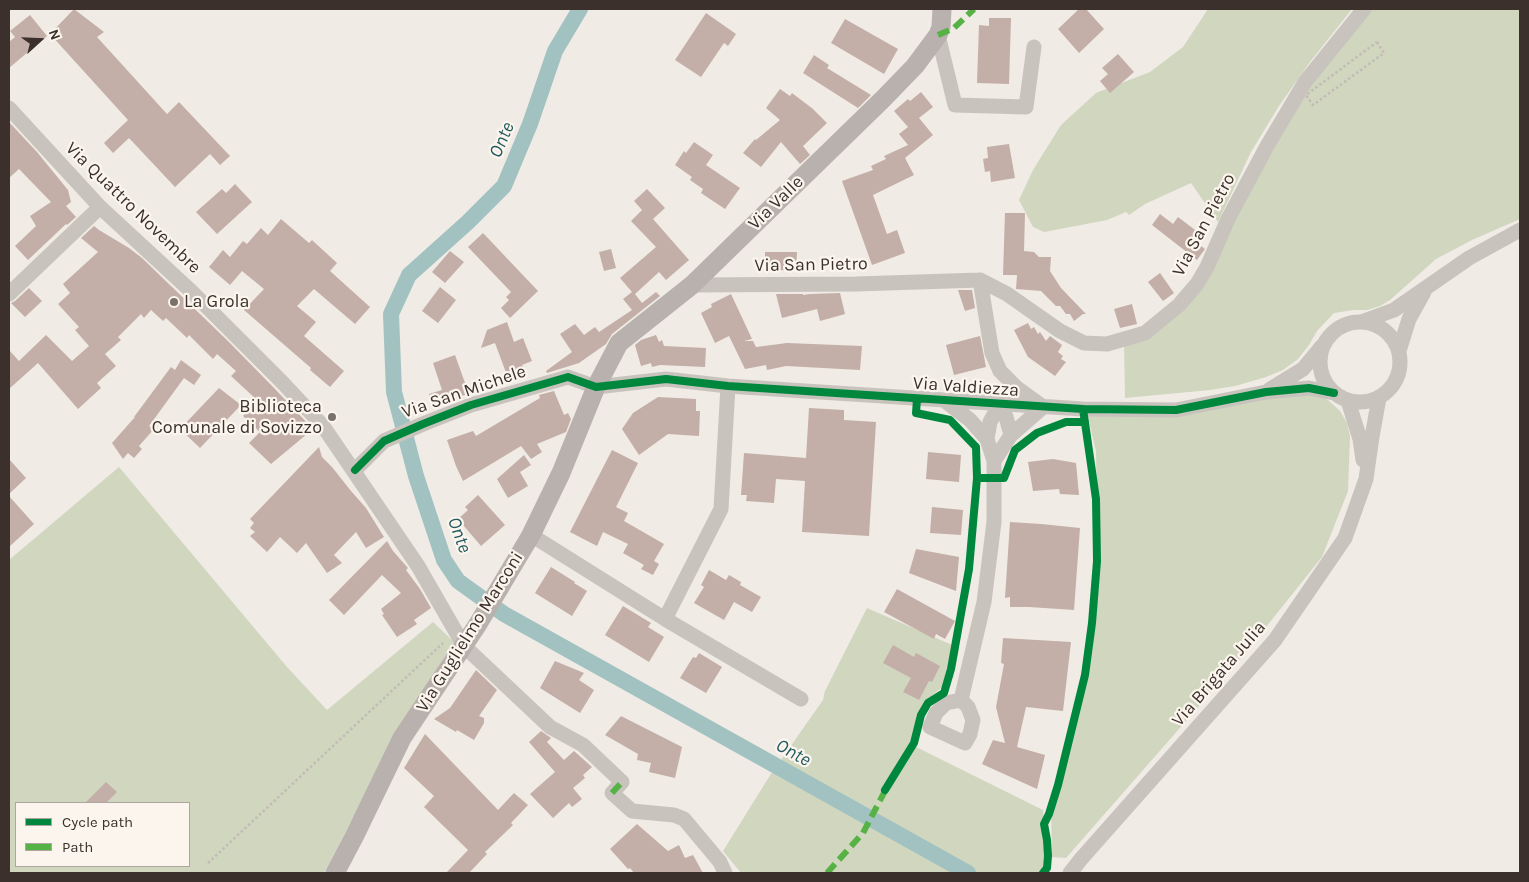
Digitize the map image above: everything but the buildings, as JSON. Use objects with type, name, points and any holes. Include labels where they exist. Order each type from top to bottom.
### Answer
[{"type":"main road","name":"Via Valle","points":[[596,387],[619,343],[692,285],[915,66],[938,35],[941,27],[942,9]]},
{"type":"main road","name":"Via Guglielmo Marconi","points":[[335,873],[402,738],[460,639],[478,624],[532,535],[565,466],[596,387]]},
{"type":"street","name":"Via San Pietro","points":[[692,285],[856,284],[980,280],[1007,294],[1060,331],[1084,342],[1106,344],[1145,332],[1179,305],[1197,284],[1262,154],[1300,90],[1364,9]]},
{"type":"street","points":[[938,35],[955,105],[1026,107],[1034,47]]},
{"type":"street","name":"Via Quattro Novembre","points":[[9,108],[100,207],[192,292],[324,426],[418,566],[460,639],[550,727],[583,745],[617,787],[632,811],[674,815],[684,820],[720,862],[725,873]]},
{"type":"street","points":[[9,294],[100,207]]},
{"type":"street","points":[[1364,321],[1379,326],[1392,336],[1399,350],[1401,364],[1398,378],[1390,389],[1379,398],[1364,402],[1348,401],[1334,393],[1324,380],[1319,363],[1322,346],[1332,332],[1346,323],[1364,321],[1394,310],[1469,258],[1520,230]]},
{"type":"street","points":[[980,280],[992,353],[1000,371],[1017,388],[1043,407],[1011,435],[994,460]]},
{"type":"street","points":[[1399,350],[1409,319],[1426,289]]},
{"type":"street","name":"Via Valdiezza","points":[[1266,392],[1302,369],[1322,346]]},
{"type":"street","name":"Via San Michele","points":[[355,470],[384,441],[471,406],[568,377],[596,387]]},
{"type":"street","name":"Via Valdiezza","points":[[596,387],[666,378],[728,386],[945,401],[1083,409],[1176,410],[1266,392],[1309,388],[1334,393]]},
{"type":"street","points":[[665,619],[721,509],[728,386]]},
{"type":"street","name":"Via Brigata Julia","points":[[1070,873],[1275,640],[1345,538],[1366,479],[1379,398]]},
{"type":"street","points":[[945,401],[970,420],[987,439],[994,460],[994,522],[984,602],[961,700]]},
{"type":"street","name":"Via Brigata Julia","points":[[1348,401],[1360,439],[1366,479]]},
{"type":"street","points":[[1000,404],[1011,435]]},
{"type":"street","points":[[987,439],[990,422],[1000,404]]},
{"type":"street","points":[[532,535],[665,619],[801,699]]},
{"type":"path","points":[[1377,42],[1384,53],[1313,105],[1306,95],[1377,42]]},
{"type":"path","points":[[208,863],[460,639]]},
{"type":"green space","points":[[1208,9],[1352,9],[1310,62],[1279,106],[1251,152],[1218,222],[1191,183],[1145,204],[1129,215],[1126,212],[1107,220],[1044,232],[1033,227],[1019,200],[1033,170],[1061,125],[1096,93],[1150,72],[1183,47]]},
{"type":"green space","points":[[1367,9],[1520,9],[1520,219],[1472,240],[1436,259],[1390,300],[1380,306],[1367,310],[1334,313],[1317,331],[1298,359],[1283,370],[1235,386],[1125,398],[1124,341],[1186,301],[1273,138]]},
{"type":"green space","points":[[1292,389],[1317,394],[1328,400],[1340,411],[1347,423],[1350,436],[1348,491],[1322,557],[1242,657],[1066,858],[1052,857],[1051,806],[1087,678],[1098,555],[1096,451],[1087,413]]},
{"type":"green space","points":[[119,467],[287,667],[327,710],[433,622],[454,642],[399,730],[324,873],[9,873],[9,560]]},
{"type":"green space","points":[[867,608],[959,648],[953,678],[929,698],[910,744],[1043,810],[1048,856],[1047,868],[1043,873],[741,873],[723,851],[769,777],[823,700],[825,691]]},
{"type":"waterway","name":"Onte","points":[[580,9],[555,51],[530,124],[504,186],[468,222],[409,275],[391,314],[394,392],[416,476],[444,560],[458,581],[504,614],[968,873]]},
{"type":"marked path","points":[[938,35],[954,28],[974,9]]},
{"type":"marked path","points":[[612,793],[622,782]]},
{"type":"marked path","points":[[827,873],[863,833],[887,787]]},
{"type":"cycle path","points":[[355,470],[384,441],[471,405],[568,377],[596,387],[666,379],[728,386],[1083,409],[1176,410],[1266,392],[1309,388],[1334,393]]},
{"type":"cycle path","points":[[885,790],[914,743],[921,715],[928,703],[944,693],[951,669],[969,569],[977,478],[976,447],[950,420],[916,413],[917,399]]},
{"type":"cycle path","points":[[1043,873],[1047,868],[1048,856],[1044,824],[1058,785],[1085,675],[1092,623],[1097,561],[1096,499],[1083,409]]},
{"type":"cycle path","points":[[977,478],[1004,478],[1015,450],[1037,433],[1066,422],[1085,422]]},
{"type":"place","name":"La Grola","points":[[174,302]]},
{"type":"place","name":"Biblioteca Comunale di Sovizzo","points":[[332,417]]}]
